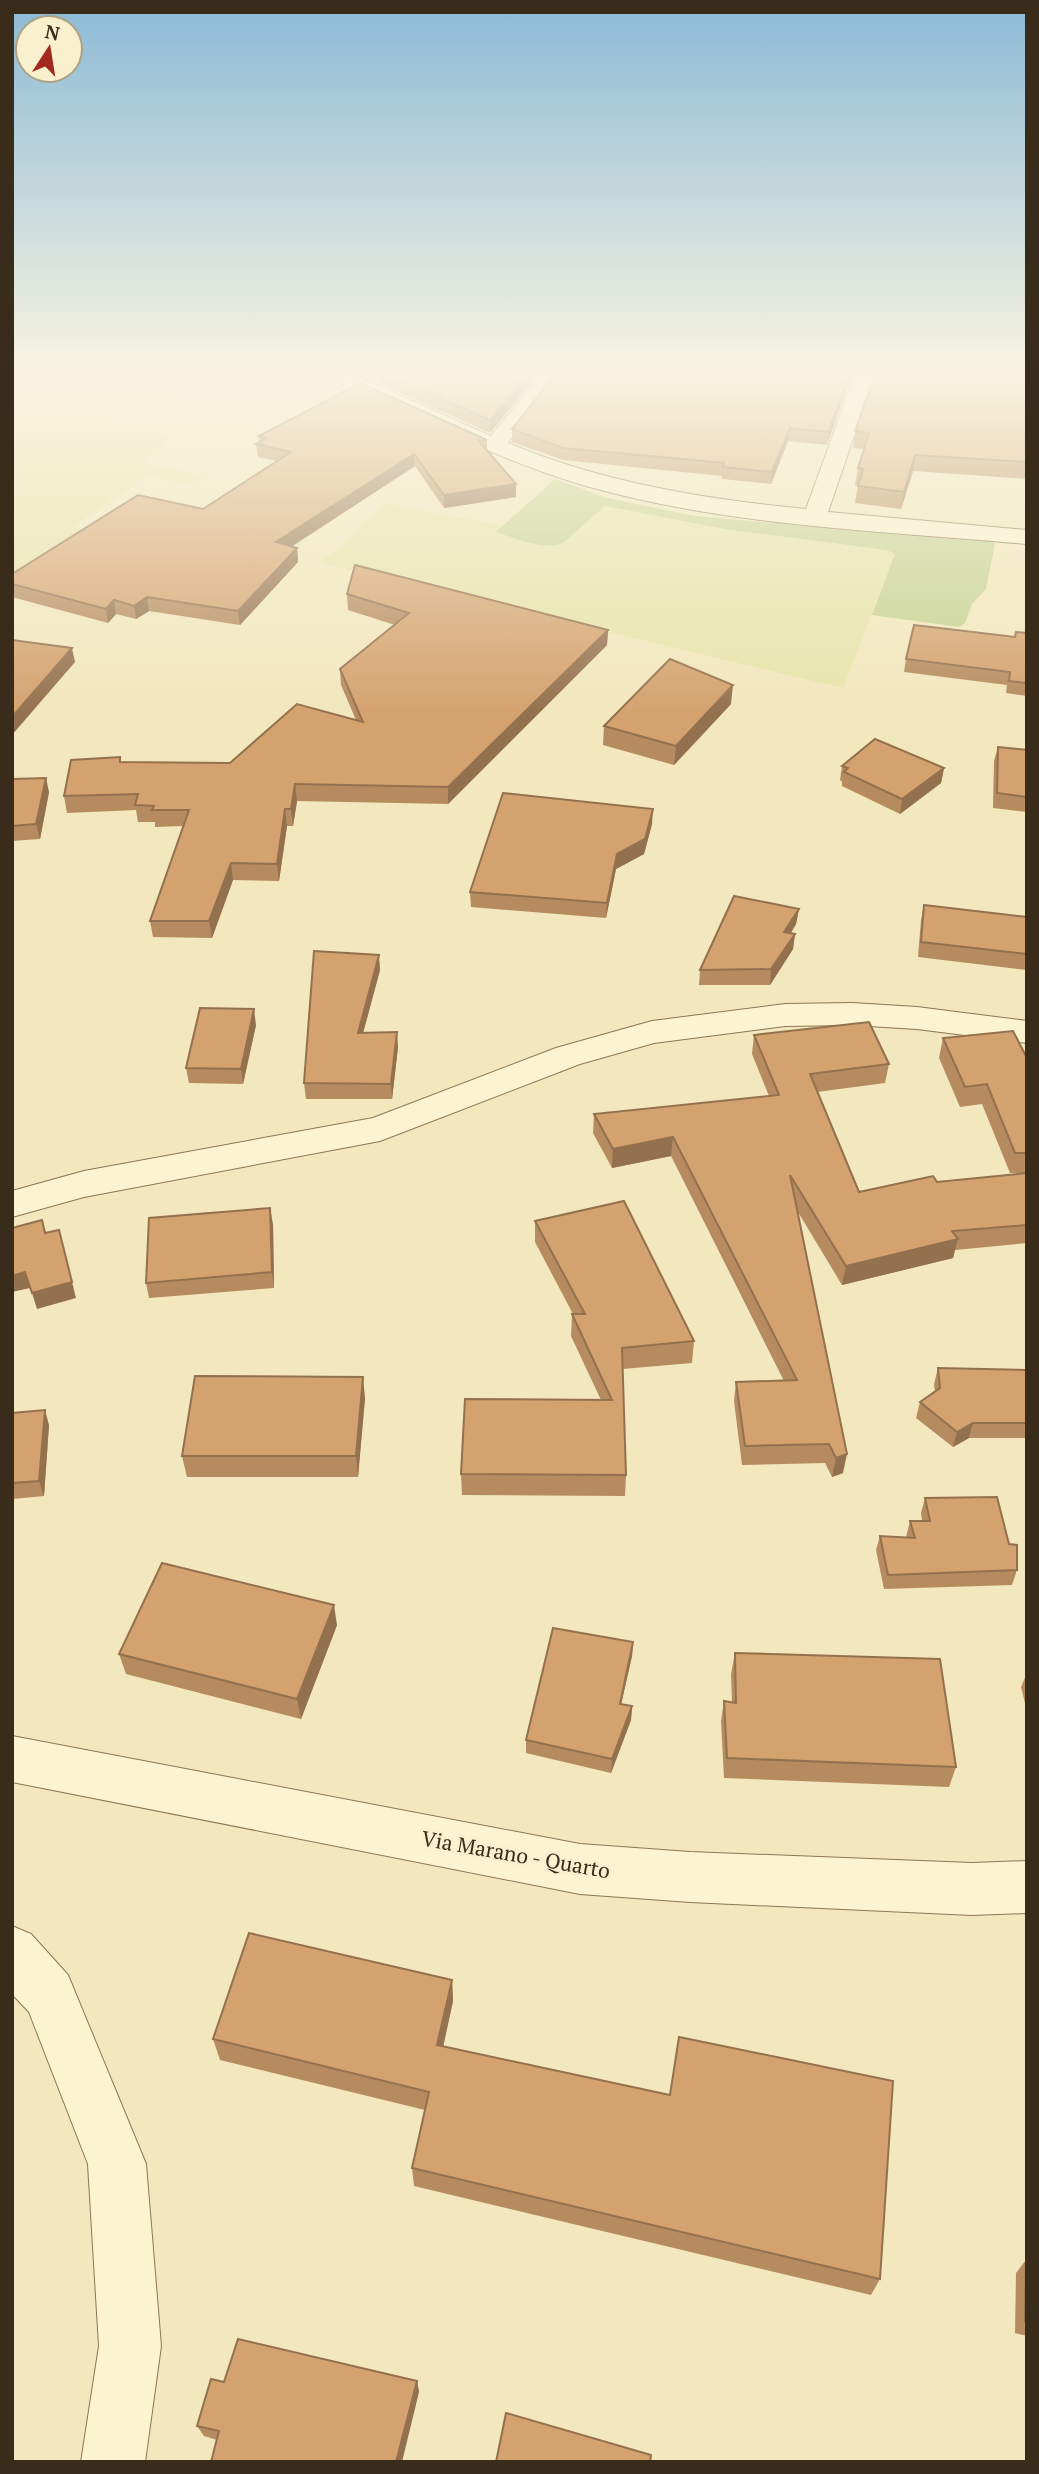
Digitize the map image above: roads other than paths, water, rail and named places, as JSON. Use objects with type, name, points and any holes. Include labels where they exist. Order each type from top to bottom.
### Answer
[{"type":"street","points":[[608,484],[716,506],[1027,537]]},
{"type":"street","points":[[814,517],[826,484]]},
{"type":"street","points":[[12,1204],[84,1184],[380,1129],[568,1056],[652,1032],[785,1015],[852,1014],[917,1018],[1027,1032]]},
{"type":"street","name":"Via Marano - Quarto","points":[[12,1759],[580,1869],[690,1877],[932,1887],[1027,1887]]},
{"type":"street","points":[[12,1952],[49,1994],[117,2164],[130,2346],[114,2462]]}]
